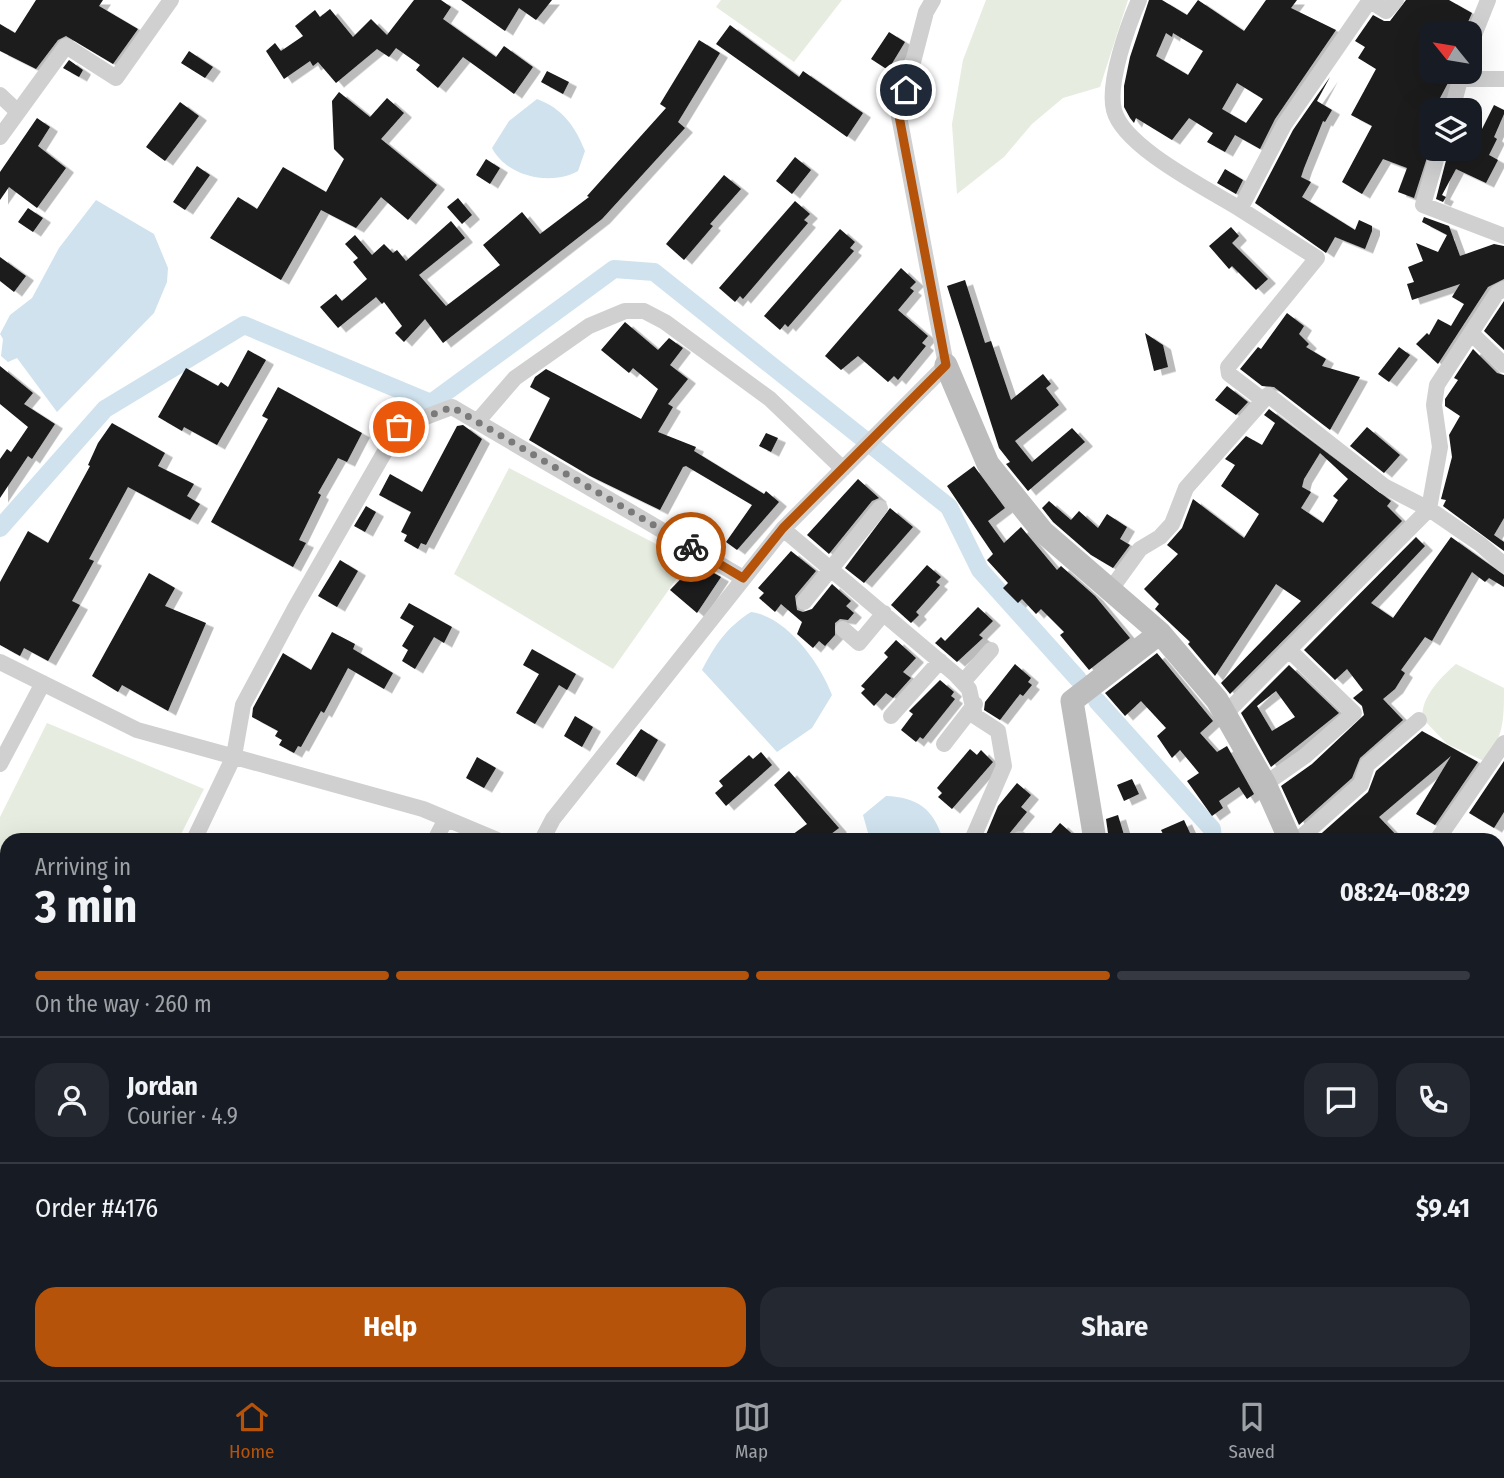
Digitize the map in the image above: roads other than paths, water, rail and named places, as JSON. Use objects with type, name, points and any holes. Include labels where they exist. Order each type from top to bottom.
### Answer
[{"type":"street","points":[[0,137],[66,46],[117,78],[171,0]]},
{"type":"street","points":[[933,0],[926,12],[899,116],[946,365],[988,464],[1043,532],[1160,634],[1226,713],[1265,784],[1287,833]]},
{"type":"street","points":[[1139,0],[1131,17],[1114,82],[1114,112],[1127,132],[1144,148],[1317,258],[1228,367],[1229,374],[1263,400]]},
{"type":"street","points":[[1240,209],[1284,125],[1368,3],[1371,1],[1386,11],[1396,0]]},
{"type":"street","points":[[1480,21],[1488,0]]},
{"type":"street","points":[[1482,77],[1504,79]]},
{"type":"street","points":[[0,95],[18,112]]},
{"type":"street","points":[[1436,161],[1423,205],[1504,236]]},
{"type":"street","points":[[1226,713],[1429,509],[1440,447],[1434,405],[1437,385],[1497,293],[1504,289]]},
{"type":"street","points":[[477,422],[515,378],[589,326],[625,311],[644,311],[665,322],[770,400],[843,468]]},
{"type":"street","points":[[1471,332],[1504,365]]},
{"type":"street","points":[[546,833],[553,819],[783,528],[946,365]]},
{"type":"street","points":[[1111,589],[1140,549],[1160,537],[1172,524],[1186,488],[1270,395],[1384,486],[1429,509],[1480,544],[1504,565]]},
{"type":"street","points":[[197,833],[233,756],[243,705],[295,608],[399,427],[452,407],[743,578]]},
{"type":"street","points":[[804,602],[880,508]]},
{"type":"street","points":[[783,528],[963,682],[975,704],[975,716],[998,731],[1004,766],[975,833]]},
{"type":"street","points":[[843,629],[859,643],[884,613]]},
{"type":"street","points":[[1094,833],[1073,701],[1160,634]]},
{"type":"street","points":[[1265,784],[1305,756],[1354,713],[1289,649]]},
{"type":"street","points":[[963,682],[991,650]]},
{"type":"street","points":[[891,716],[940,661]]},
{"type":"street","points":[[0,662],[137,730],[422,809],[481,833]]},
{"type":"street","points":[[0,764],[43,683]]},
{"type":"street","points":[[944,744],[975,704]]},
{"type":"street","points":[[1306,833],[1361,784],[1367,765],[1419,720]]},
{"type":"street","points":[[1442,833],[1504,744]]},
{"type":"street","points":[[438,833],[446,818]]},
{"type":"water","points":[[537,99],[561,113],[577,134],[585,151],[578,171],[555,178],[530,176],[508,166],[492,148],[509,121]]},
{"type":"water","points":[[96,200],[154,234],[168,268],[167,282],[154,313],[57,412],[17,358],[8,362],[1,356],[3,339],[0,334],[10,315],[32,298],[59,248]]},
{"type":"water","points":[[751,612],[777,623],[800,643],[827,682],[832,695],[812,728],[777,752],[702,670],[722,637]]},
{"type":"water","points":[[886,796],[907,799],[929,813],[940,833],[868,833],[863,815]]},
{"type":"waterway","points":[[0,528],[105,409],[244,325],[431,403],[614,269],[654,272],[949,507],[980,570],[1078,679]]},
{"type":"waterway","points":[[1097,701],[1212,829],[1212,833]]}]
